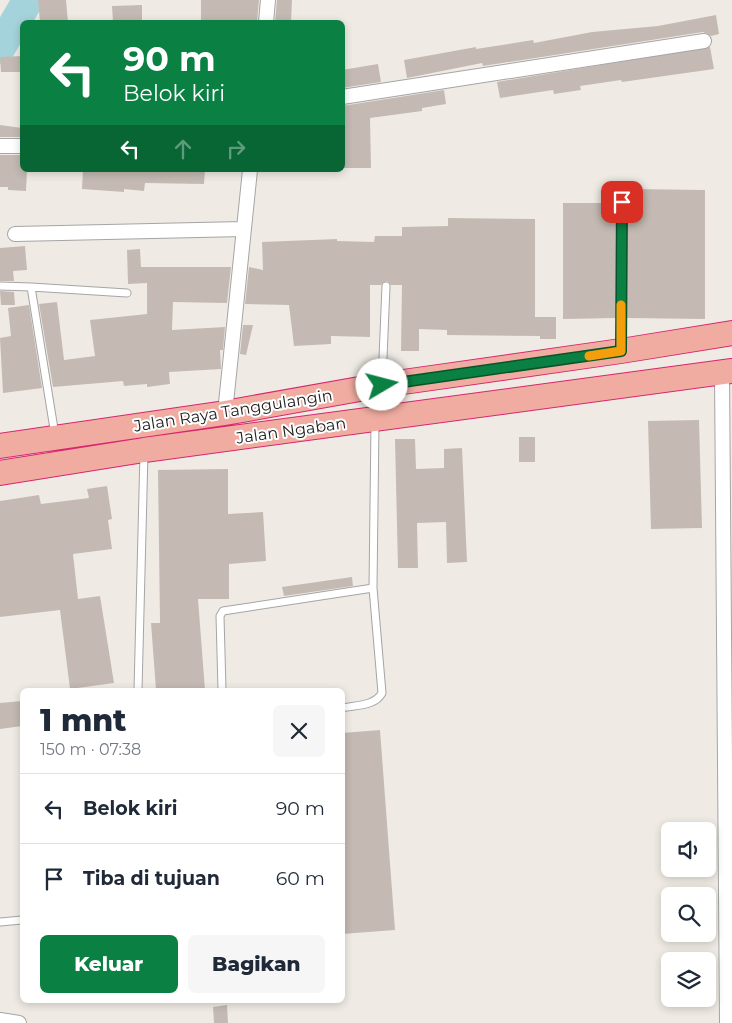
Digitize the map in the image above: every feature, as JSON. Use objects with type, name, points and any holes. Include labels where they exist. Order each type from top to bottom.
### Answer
[{"type":"highway","name":"Jalan Raya Tanggulangin","points":[[0,446],[225,413],[382,385],[732,333]]},
{"type":"highway","name":"Jalan Ngaban","points":[[0,473],[144,450],[727,371]]},
{"type":"street","points":[[266,20],[268,0]]},
{"type":"street","points":[[345,97],[704,41]]},
{"type":"street","points":[[0,146],[20,146]]},
{"type":"street","points":[[225,413],[250,172]]},
{"type":"street","points":[[15,234],[244,229]]},
{"type":"street","points":[[727,371],[727,1023]]},
{"type":"street","points":[[0,1020],[19,1023]]},
{"type":"lane","points":[[621,351],[622,202]]},
{"type":"lane","points":[[0,286],[127,293]]},
{"type":"lane","points":[[382,385],[386,286]]},
{"type":"lane","points":[[31,287],[55,438]]},
{"type":"lane","points":[[345,707],[373,702],[378,700],[382,693],[373,588],[375,419]]},
{"type":"lane","points":[[138,688],[144,450]]},
{"type":"lane","points":[[222,688],[220,616],[223,611],[373,588]]},
{"type":"lane","points":[[0,922],[20,920]]},
{"type":"building","points":[[38,0],[66,0],[68,20],[40,20]]},
{"type":"building","points":[[201,0],[259,0],[257,20],[201,20]]},
{"type":"building","points":[[277,0],[292,0],[291,20],[275,20]]},
{"type":"building","points":[[142,5],[142,20],[113,20],[112,6]]},
{"type":"building","points":[[716,15],[719,34],[711,36],[703,32],[483,66],[482,63],[407,78],[404,60],[476,47],[476,49],[533,40],[534,43],[592,32],[658,26]]},
{"type":"building","points":[[710,47],[714,69],[580,86],[581,90],[554,94],[553,90],[500,98],[497,82]]},
{"type":"building","points":[[20,56],[20,72],[1,72],[0,57]]},
{"type":"building","points":[[378,64],[381,82],[345,88],[345,70]]},
{"type":"building","points":[[444,90],[446,104],[422,108],[422,111],[370,118],[371,168],[345,168],[345,106]]},
{"type":"building","points":[[0,125],[20,128],[20,137],[0,137]]},
{"type":"building","points":[[0,155],[20,155],[20,172],[27,172],[26,191],[8,190],[8,187],[0,187]]},
{"type":"building","points":[[83,172],[205,172],[204,184],[145,183],[144,191],[124,189],[124,192],[82,189]]},
{"type":"building","points":[[631,189],[705,190],[705,319],[627,318],[627,204],[631,204]]},
{"type":"building","points":[[563,203],[617,203],[616,318],[563,319]]},
{"type":"building","points":[[448,218],[535,219],[535,317],[556,317],[556,339],[540,339],[540,336],[447,335],[447,330],[419,329],[419,351],[401,351],[402,285],[391,285],[387,281],[381,285],[370,285],[370,337],[331,336],[331,344],[294,346],[289,305],[245,304],[249,267],[263,270],[262,242],[337,239],[337,241],[374,242],[375,236],[402,236],[402,227],[448,226]]},
{"type":"building","points":[[25,246],[27,270],[13,271],[14,281],[0,281],[0,248]]},
{"type":"building","points":[[140,249],[141,267],[231,267],[227,303],[173,302],[172,330],[225,327],[223,350],[220,350],[221,369],[169,372],[170,384],[147,387],[147,384],[124,386],[123,381],[53,387],[39,304],[57,302],[64,360],[95,356],[90,320],[147,314],[147,283],[128,284],[127,250]]},
{"type":"building","points":[[0,291],[14,292],[15,305],[1,305]]},
{"type":"building","points":[[29,305],[42,388],[3,393],[0,338],[11,336],[8,308]]},
{"type":"building","points":[[243,325],[253,325],[246,355],[240,354]]},
{"type":"building","points":[[699,420],[702,528],[651,529],[648,421]]},
{"type":"building","points":[[519,437],[535,437],[535,462],[519,462]]},
{"type":"building","points":[[395,439],[415,439],[416,469],[444,468],[444,449],[462,448],[467,562],[447,563],[446,522],[417,523],[418,568],[398,568]]},
{"type":"building","points":[[228,469],[228,514],[263,512],[266,561],[229,564],[229,599],[198,599],[205,688],[156,688],[151,623],[160,623],[158,470]]},
{"type":"building","points":[[107,486],[112,519],[108,520],[112,549],[73,554],[78,599],[100,596],[114,683],[70,688],[60,610],[0,617],[0,501],[39,495],[41,504],[89,498],[87,489]]},
{"type":"building","points":[[352,577],[353,586],[284,596],[282,587]]},
{"type":"building","points":[[20,701],[20,726],[0,729],[0,703]]},
{"type":"building","points":[[380,730],[395,930],[345,934],[345,733]]},
{"type":"building","points":[[227,1005],[228,1023],[214,1023],[213,1007]]},
{"type":"waterway","points":[[0,48],[28,0]]},
{"type":"slow traffic","points":[[589,356],[621,351],[621,305]]},
{"type":"route","points":[[382,385],[621,351],[622,202]]}]
